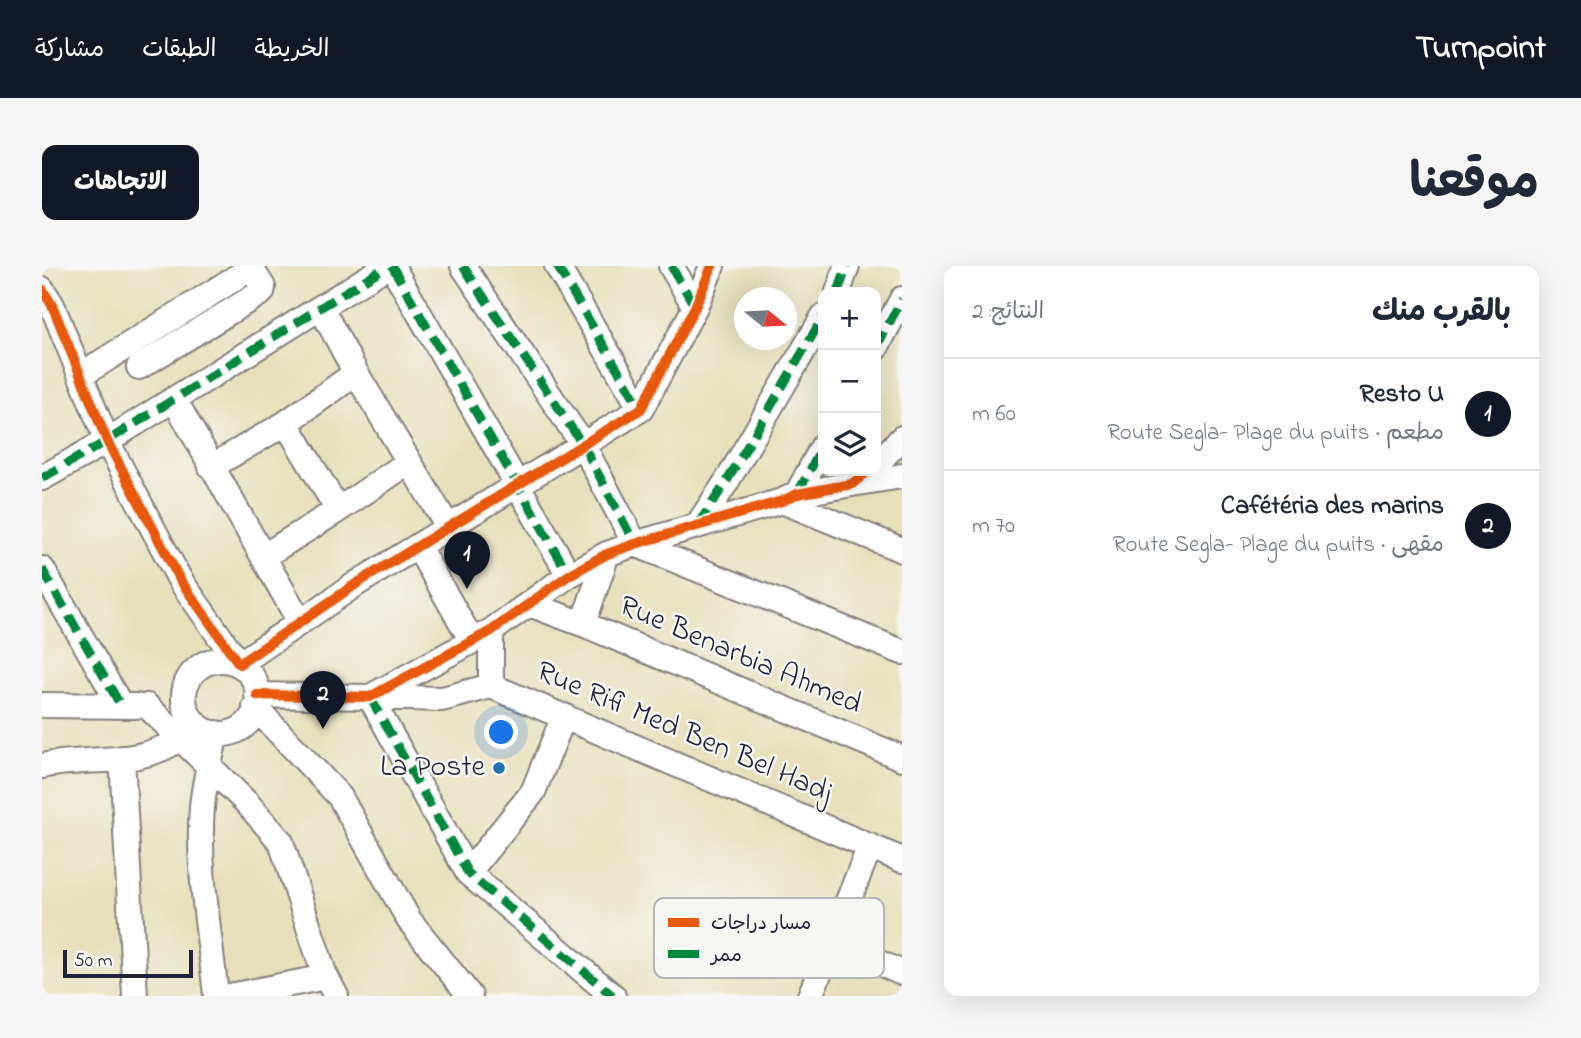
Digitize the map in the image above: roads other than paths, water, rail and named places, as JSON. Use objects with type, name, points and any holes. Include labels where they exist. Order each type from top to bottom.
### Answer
[{"type":"street","points":[[42,478],[107,441],[389,266],[569,575]]},
{"type":"street","points":[[463,266],[583,445],[635,544],[902,652]]},
{"type":"street","points":[[557,266],[641,409]]},
{"type":"street","points":[[671,266],[695,307]]},
{"type":"street","points":[[239,664],[356,584],[641,409],[695,307],[712,266]]},
{"type":"street","points":[[840,287],[847,266]]},
{"type":"street","points":[[81,375],[252,270],[263,287],[262,292],[139,367]]},
{"type":"street","points":[[42,766],[69,761],[122,758],[153,752],[198,732],[233,732],[252,717],[256,701],[254,680],[239,664],[180,580],[107,441],[81,375],[44,297]]},
{"type":"street","points":[[881,339],[902,299]]},
{"type":"street","points":[[321,308],[356,373],[449,527]]},
{"type":"street","points":[[697,526],[727,481],[818,326]]},
{"type":"street","points":[[211,467],[286,423],[356,373]]},
{"type":"street","points":[[174,399],[300,622]]},
{"type":"street","points":[[286,423],[338,510]]},
{"type":"street","points":[[881,459],[902,438]]},
{"type":"street","points":[[790,498],[818,454]]},
{"type":"street","points":[[264,556],[409,462]]},
{"type":"street","points":[[370,696],[482,636],[569,575],[607,554],[860,478],[902,476]]},
{"type":"street","points":[[790,498],[902,550]]},
{"type":"street","points":[[418,547],[482,636]]},
{"type":"street","name":"Rue Benarbia Ahmed","points":[[607,554],[583,624],[902,758]]},
{"type":"street","points":[[42,569],[121,706]]},
{"type":"street","points":[[529,604],[583,624]]},
{"type":"street","name":"Rue Rifi Med Ben Bel Hadj","points":[[482,636],[491,686],[902,860]]},
{"type":"street","points":[[216,996],[201,827],[208,767],[184,696],[192,673],[202,664],[227,660],[239,664]]},
{"type":"street","points":[[256,701],[370,696],[442,699],[491,686]]},
{"type":"street","points":[[42,705],[147,706],[184,696]]},
{"type":"street","points":[[370,696],[468,873],[613,996]]},
{"type":"street","points":[[256,701],[341,797],[409,920],[470,996]]},
{"type":"street","points":[[147,706],[198,732],[208,767],[247,803],[281,842],[331,986],[230,996]]},
{"type":"street","points":[[468,873],[533,792],[564,716]]},
{"type":"street","points":[[122,758],[135,996]]},
{"type":"street","points":[[849,898],[870,846]]},
{"type":"street","points":[[884,965],[902,973]]},
{"type":"street","points":[[810,996],[817,978]]},
{"type":"place","name":"Resto U","points":[[467,589]]},
{"type":"place","name":"Cafétéria des marins","points":[[323,729]]},
{"type":"place","name":"La Poste","points":[[499,768]]}]
